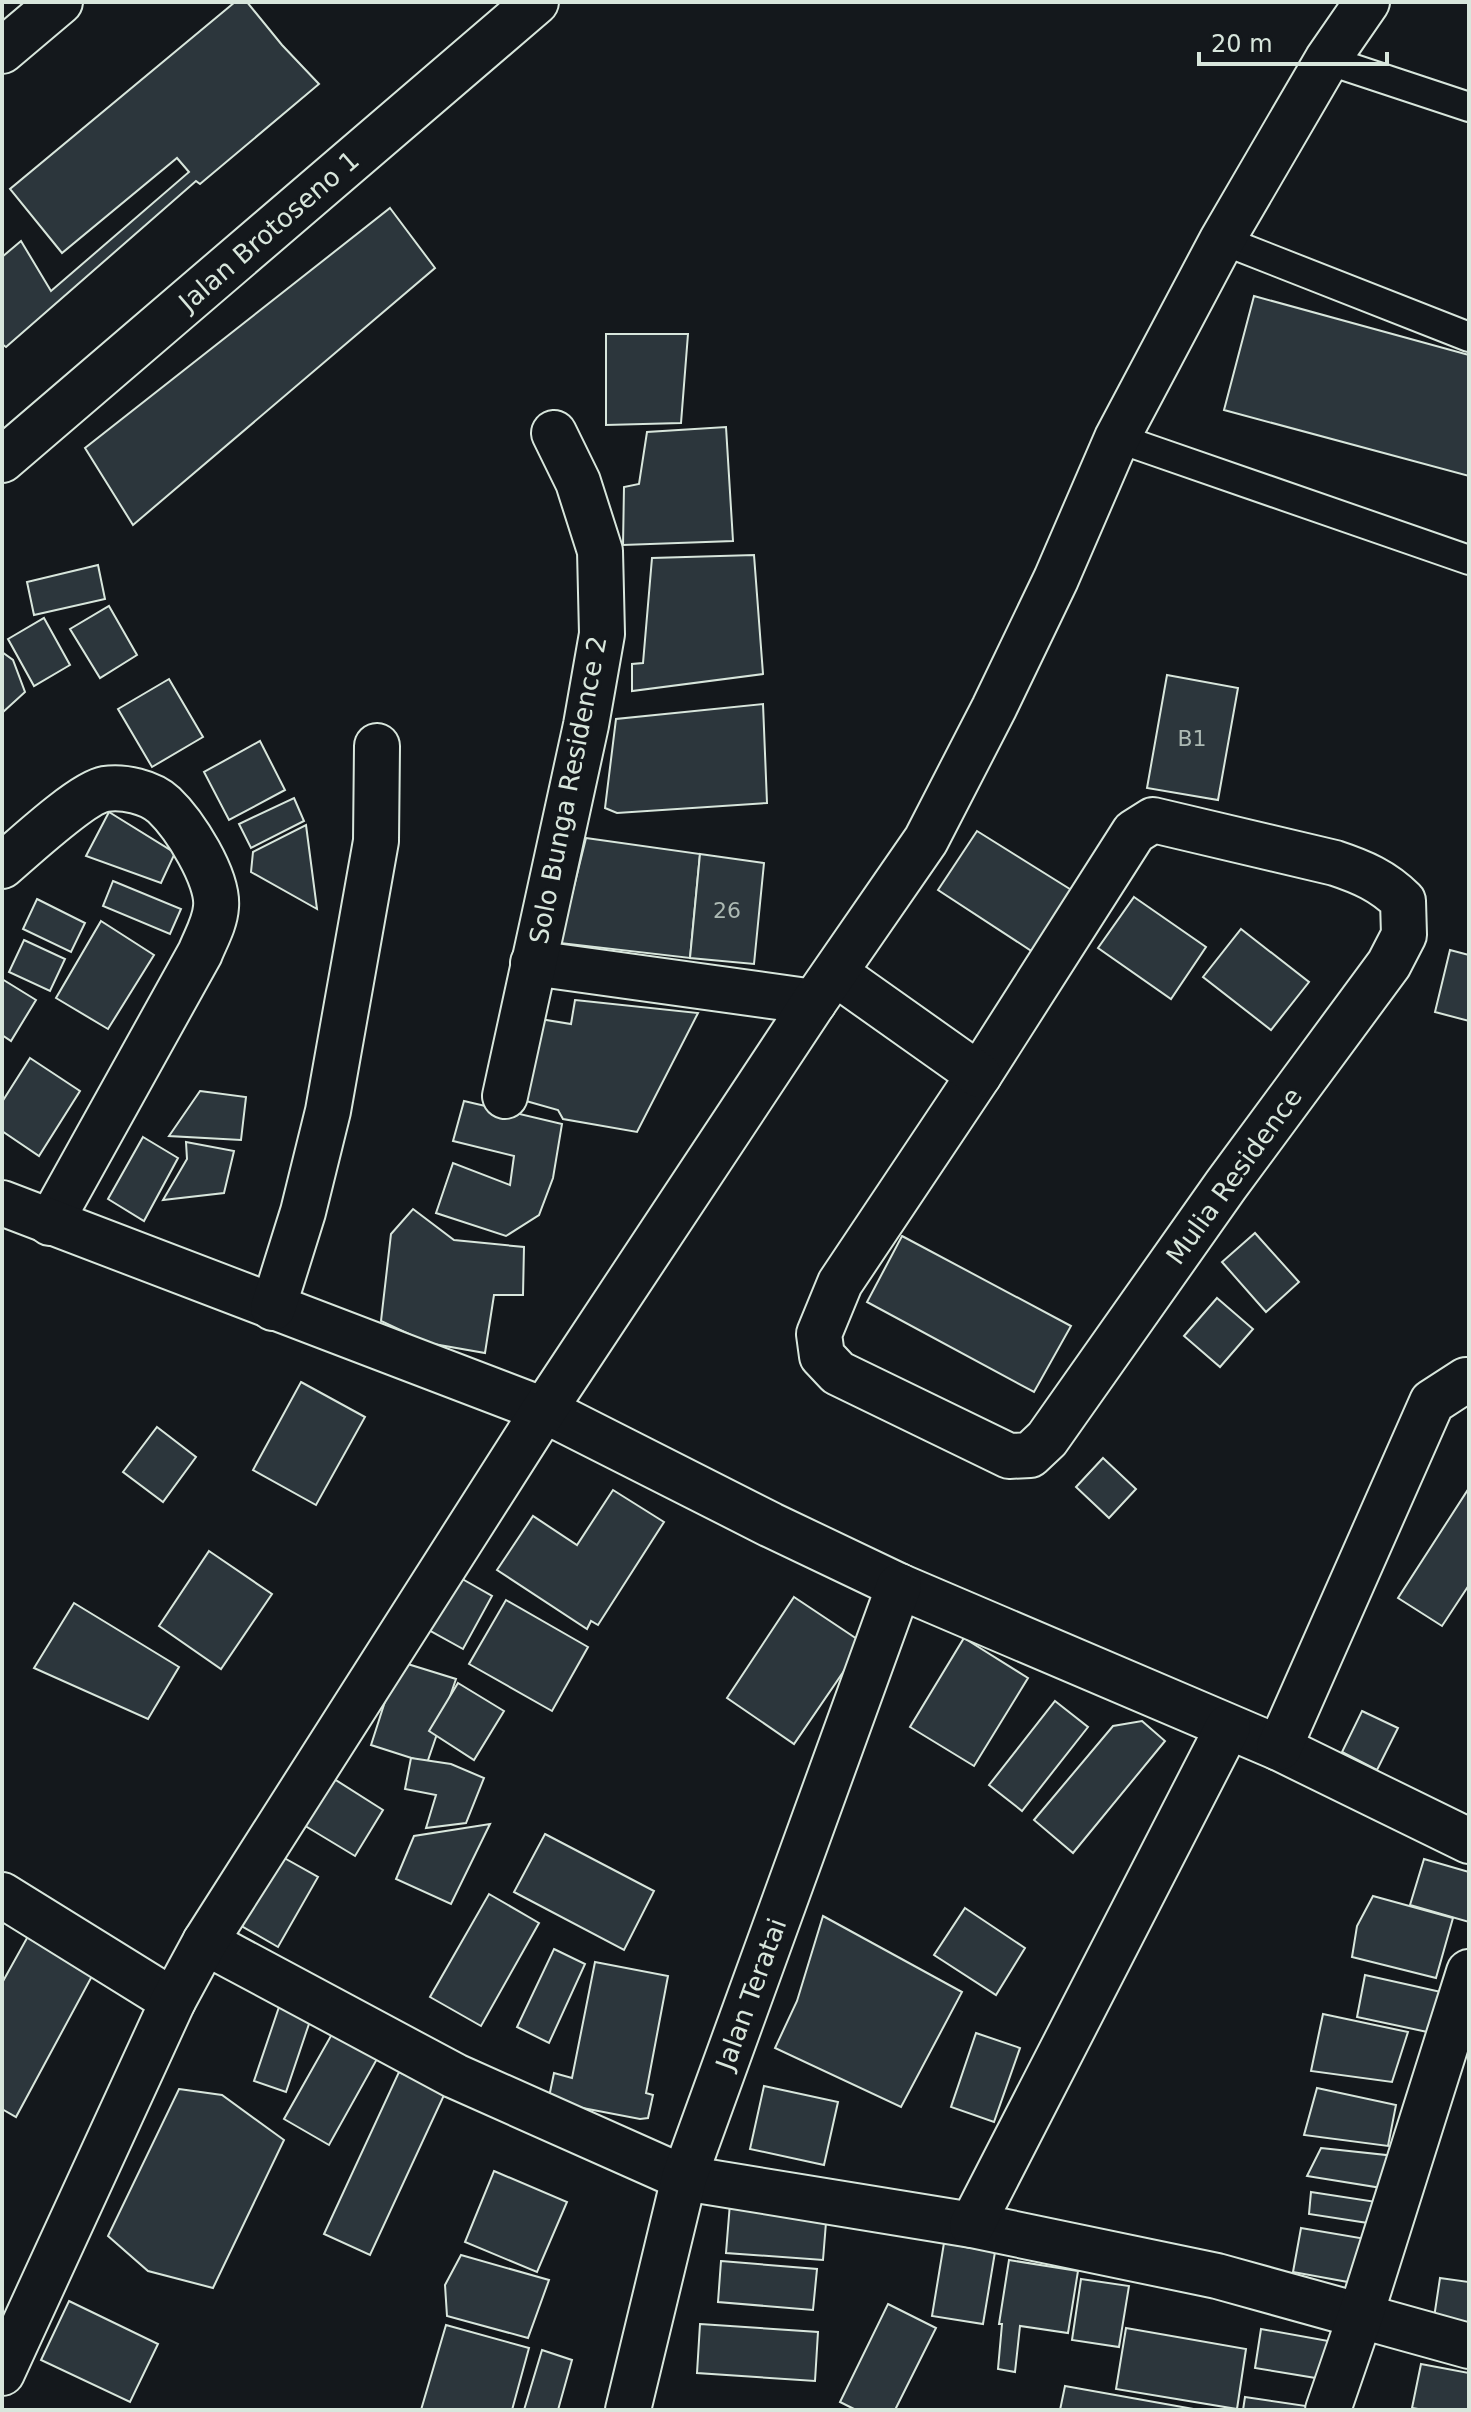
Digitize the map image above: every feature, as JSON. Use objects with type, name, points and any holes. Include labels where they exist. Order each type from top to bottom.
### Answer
[{"type":"street","points":[[2,51],[60,2]]},
{"type":"street","name":"Jalan Brotoseno 1","points":[[2,460],[536,2]]},
{"type":"street","points":[[2,2373],[173,2001],[205,1942],[544,1410],[926,840],[1056,579],[1117,438],[1222,240],[1327,60],[1367,2]]},
{"type":"street","name":"Solo Bunga Residence 2","points":[[505,1096],[586,725],[602,634],[600,551],[578,482],[554,433]]},
{"type":"street","points":[[273,1308],[303,1212],[328,1111],[376,841],[377,746]]},
{"type":"street","points":[[2,866],[87,795],[105,789],[125,789],[163,803],[192,841],[214,885],[217,905],[200,953],[50,1223]]},
{"type":"street","name":"Mulia Residence","points":[[1153,820],[1335,863],[1387,885],[1403,901],[1404,935],[1389,964],[1226,1185],[1047,1439],[1030,1455],[1009,1456],[987,1447],[838,1373],[822,1356],[819,1334],[840,1283],[979,1075],[1134,832],[1153,820]]},
{"type":"street","name":"Solo Bunga Residence 2","points":[[533,963],[825,988]]},
{"type":"street","points":[[825,988],[979,1075]]},
{"type":"street","points":[[2,1203],[544,1410],[757,1519],[899,1586],[1279,1748],[1469,1841]]},
{"type":"street","points":[[1279,1748],[1432,1402],[1469,1380]]},
{"type":"street","name":"Jalan Teratai","points":[[628,2410],[684,2178],[899,1586]]},
{"type":"street","points":[[972,2225],[1228,1727]]},
{"type":"street","points":[[2,1895],[173,2001]]},
{"type":"street","points":[[205,1942],[455,2076],[684,2178],[972,2225],[1217,2276],[1469,2346]]},
{"type":"street","points":[[1328,2410],[1469,1972]]},
{"type":"lane","points":[[1327,60],[1469,107]]},
{"type":"lane","points":[[1222,240],[1469,337]]},
{"type":"lane","points":[[1117,438],[1469,560]]},
{"type":"building","points":[[235,2],[247,2],[319,84],[200,184],[196,181],[6,347],[2,344],[2,257],[21,241],[51,291],[189,172],[177,158],[62,253],[10,189]]},
{"type":"building","points":[[390,208],[435,268],[133,525],[85,448]]},
{"type":"building","points":[[1254,296],[1469,355],[1469,476],[1224,410]]},
{"type":"building","points":[[606,334],[688,334],[681,423],[606,425]]},
{"type":"building","points":[[726,427],[733,541],[623,545],[624,487],[639,484],[647,432]]},
{"type":"building","points":[[754,555],[763,674],[632,691],[632,664],[643,663],[652,558]]},
{"type":"building","points":[[98,565],[105,599],[34,615],[27,582]]},
{"type":"building","points":[[109,606],[137,655],[100,678],[70,629]]},
{"type":"building","points":[[44,618],[70,665],[34,686],[8,639]]},
{"type":"building","points":[[2,652],[13,660],[25,692],[2,713]]},
{"type":"building","points":[[1167,675],[1238,688],[1218,800],[1147,788]]},
{"type":"building","points":[[169,679],[203,737],[152,767],[118,709]]},
{"type":"building","points":[[763,704],[767,803],[617,813],[605,808],[616,719]]},
{"type":"building","points":[[260,741],[285,790],[229,820],[204,772]]},
{"type":"building","points":[[294,798],[304,821],[251,848],[239,824]]},
{"type":"building","points":[[109,812],[175,853],[161,883],[86,856]]},
{"type":"building","points":[[306,825],[317,909],[251,872],[253,852]]},
{"type":"building","points":[[977,831],[1073,891],[1033,952],[938,890]]},
{"type":"building","points":[[586,838],[700,854],[690,958],[560,943]]},
{"type":"building","points":[[700,854],[764,863],[754,964],[690,958]]},
{"type":"building","points":[[113,881],[181,909],[170,934],[103,906]]},
{"type":"building","points":[[1134,897],[1206,947],[1171,999],[1098,948]]},
{"type":"building","points":[[37,899],[85,923],[71,952],[23,929]]},
{"type":"building","points":[[101,921],[154,955],[108,1029],[56,998]]},
{"type":"building","points":[[1241,929],[1309,982],[1271,1030],[1203,977]]},
{"type":"building","points":[[24,940],[65,959],[50,991],[9,972]]},
{"type":"building","points":[[1450,950],[1469,955],[1469,1021],[1435,1012]]},
{"type":"building","points":[[2,979],[36,1000],[11,1041],[2,1035]]},
{"type":"building","points":[[575,1000],[698,1013],[637,1132],[563,1119],[558,1110],[526,1101],[540,1019],[571,1024]]},
{"type":"building","points":[[30,1058],[80,1091],[39,1156],[2,1131],[2,1102]]},
{"type":"building","points":[[200,1091],[246,1097],[241,1140],[169,1136]]},
{"type":"building","points":[[464,1101],[562,1124],[553,1178],[539,1215],[506,1236],[436,1213],[453,1163],[510,1185],[514,1156],[453,1141]]},
{"type":"building","points":[[143,1137],[178,1158],[144,1221],[108,1199]]},
{"type":"building","points":[[186,1142],[234,1151],[224,1193],[163,1200],[187,1159]]},
{"type":"building","points":[[413,1209],[454,1240],[524,1247],[523,1295],[494,1295],[485,1353],[428,1343],[381,1321],[391,1234]]},
{"type":"building","points":[[1255,1233],[1299,1282],[1266,1312],[1222,1262]]},
{"type":"building","points":[[902,1236],[1071,1326],[1034,1392],[867,1302]]},
{"type":"building","points":[[1217,1298],[1253,1329],[1220,1367],[1184,1336]]},
{"type":"building","points":[[301,1382],[365,1417],[316,1505],[253,1470]]},
{"type":"building","points":[[157,1427],[196,1457],[163,1502],[123,1472]]},
{"type":"building","points":[[1103,1458],[1136,1489],[1109,1518],[1076,1487]]},
{"type":"building","points":[[1469,1488],[1469,1585],[1442,1626],[1398,1598]]},
{"type":"building","points":[[613,1490],[664,1522],[598,1625],[591,1621],[587,1629],[497,1570],[533,1516],[577,1545]]},
{"type":"building","points":[[209,1551],[272,1594],[221,1669],[159,1626]]},
{"type":"building","points":[[457,1576],[492,1596],[463,1649],[427,1629]]},
{"type":"building","points":[[794,1597],[863,1643],[794,1744],[727,1698]]},
{"type":"building","points":[[506,1600],[588,1647],[552,1711],[469,1664]]},
{"type":"building","points":[[74,1603],[179,1667],[148,1719],[34,1668]]},
{"type":"building","points":[[964,1638],[1028,1678],[974,1766],[910,1727]]},
{"type":"building","points":[[398,1661],[456,1679],[427,1763],[371,1745]]},
{"type":"building","points":[[458,1683],[504,1711],[474,1760],[429,1731]]},
{"type":"building","points":[[1055,1701],[1088,1727],[1022,1811],[989,1785]]},
{"type":"building","points":[[1362,1711],[1398,1728],[1377,1770],[1342,1752]]},
{"type":"building","points":[[1142,1721],[1165,1741],[1073,1853],[1034,1820],[1113,1726]]},
{"type":"building","points":[[411,1758],[451,1764],[484,1778],[466,1823],[426,1828],[436,1795],[405,1789]]},
{"type":"building","points":[[331,1777],[383,1810],[355,1856],[302,1824]]},
{"type":"building","points":[[490,1824],[451,1904],[396,1879],[414,1836]]},
{"type":"building","points":[[545,1834],[654,1891],[624,1950],[514,1892]]},
{"type":"building","points":[[270,1850],[318,1877],[278,1947],[231,1920]]},
{"type":"building","points":[[1424,1859],[1469,1872],[1469,1922],[1410,1905]]},
{"type":"building","points":[[489,1894],[539,1923],[481,2026],[430,1997]]},
{"type":"building","points":[[1373,1896],[1453,1918],[1436,1978],[1352,1957],[1357,1926]]},
{"type":"building","points":[[965,1908],[1025,1948],[996,1995],[934,1955]]},
{"type":"building","points":[[823,1916],[962,1992],[901,2107],[775,2048],[797,2001]]},
{"type":"building","points":[[32,1929],[98,1965],[16,2117],[2,2109],[2,1983]]},
{"type":"building","points":[[554,1949],[585,1964],[549,2043],[517,2027]]},
{"type":"building","points":[[595,1962],[668,1976],[646,2093],[653,2095],[648,2118],[567,2105],[549,2097],[554,2073],[572,2078]]},
{"type":"building","points":[[1365,1975],[1441,1992],[1432,2033],[1357,2017]]},
{"type":"building","points":[[280,2004],[312,2015],[286,2092],[254,2081]]},
{"type":"building","points":[[1323,2014],[1408,2032],[1392,2082],[1311,2071]]},
{"type":"building","points":[[976,2033],[1020,2048],[994,2122],[951,2107]]},
{"type":"building","points":[[332,2034],[377,2059],[329,2145],[284,2119]]},
{"type":"building","points":[[399,2072],[445,2093],[370,2255],[324,2234]]},
{"type":"building","points":[[764,2086],[838,2102],[824,2165],[750,2149]]},
{"type":"building","points":[[1317,2088],[1396,2105],[1388,2146],[1304,2135]]},
{"type":"building","points":[[179,2089],[222,2095],[284,2140],[213,2288],[148,2271],[108,2236]]},
{"type":"building","points":[[1321,2148],[1395,2156],[1388,2189],[1307,2176]]},
{"type":"building","points":[[494,2171],[567,2202],[537,2272],[465,2242]]},
{"type":"building","points":[[1311,2192],[1383,2203],[1381,2225],[1309,2214]]},
{"type":"building","points":[[730,2203],[827,2210],[823,2260],[726,2253]]},
{"type":"building","points":[[1301,2228],[1366,2239],[1359,2284],[1293,2272]]},
{"type":"building","points":[[944,2243],[995,2252],[983,2324],[932,2316]]},
{"type":"building","points":[[461,2255],[549,2280],[528,2338],[447,2316],[445,2285]]},
{"type":"building","points":[[1009,2260],[1078,2271],[1068,2333],[1020,2326],[1015,2372],[998,2369],[1002,2324],[999,2324]]},
{"type":"building","points":[[721,2261],[817,2269],[813,2310],[718,2302]]},
{"type":"building","points":[[1440,2278],[1469,2282],[1469,2336],[1432,2331]]},
{"type":"building","points":[[1081,2279],[1129,2286],[1119,2347],[1072,2340]]},
{"type":"building","points":[[69,2301],[158,2344],[130,2402],[41,2360]]},
{"type":"building","points":[[888,2304],[936,2328],[895,2410],[856,2410],[840,2402]]},
{"type":"building","points":[[700,2324],[818,2332],[815,2381],[697,2373]]},
{"type":"building","points":[[446,2325],[529,2348],[512,2410],[421,2410]]},
{"type":"building","points":[[1126,2328],[1246,2349],[1237,2409],[1116,2389]]},
{"type":"building","points":[[1261,2329],[1334,2342],[1328,2380],[1255,2368]]},
{"type":"building","points":[[542,2350],[572,2360],[558,2410],[524,2410]]},
{"type":"building","points":[[1421,2364],[1469,2373],[1469,2410],[1412,2408]]},
{"type":"building","points":[[1065,2386],[1199,2410],[1060,2410]]},
{"type":"building","points":[[1245,2397],[1306,2406],[1306,2410],[1243,2410]]}]
